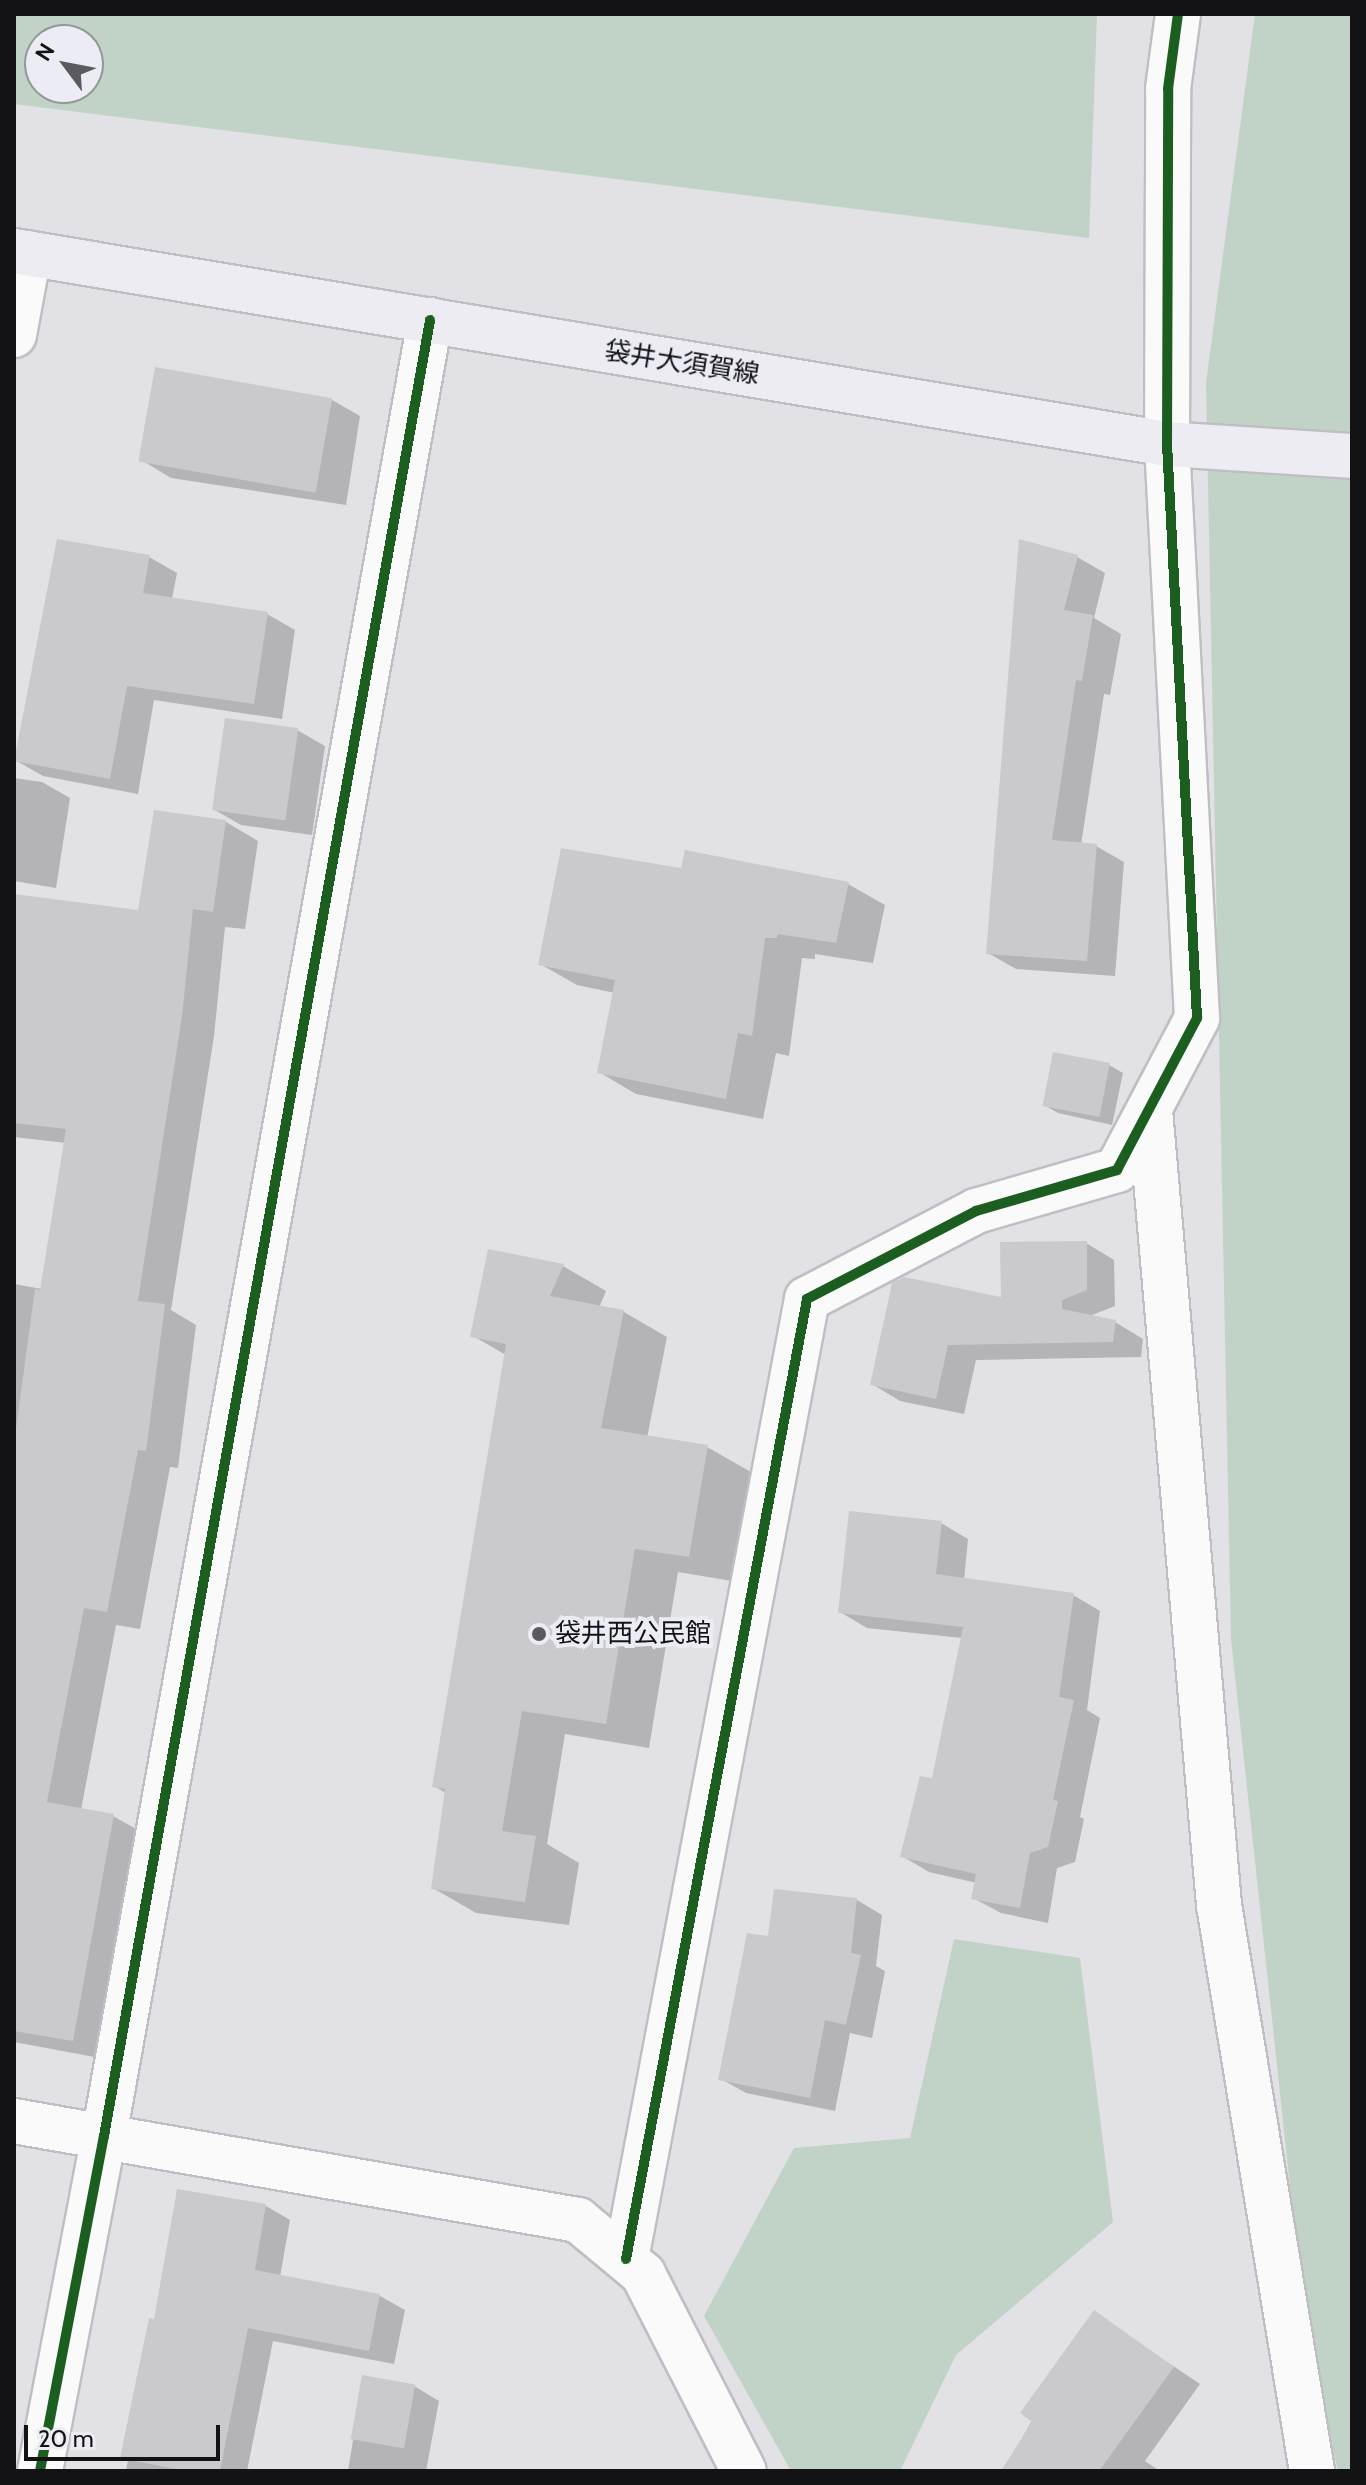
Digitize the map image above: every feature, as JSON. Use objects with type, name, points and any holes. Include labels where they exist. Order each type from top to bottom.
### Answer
[{"type":"main road","name":"袋井大須賀線","points":[[22,252],[1167,444],[1217,450],[1352,456]]},
{"type":"street","points":[[626,2259],[807,1299],[976,1211],[1117,1170],[1197,1018],[1167,444],[1168,89],[1178,14]]},
{"type":"street","points":[[14,335],[22,252]]},
{"type":"street","points":[[40,2471],[104,2136],[430,320]]},
{"type":"street","points":[[1150,1110],[1219,1905],[1312,2471]]},
{"type":"street","points":[[14,2121],[578,2220],[643,2274],[744,2471]]},
{"type":"green space","points":[[14,14],[1097,14],[1089,238],[14,104]]},
{"type":"green space","points":[[1255,14],[1352,14],[1352,2471],[1338,2471],[1306,2334],[1231,1639],[1206,383]]},
{"type":"green space","points":[[954,1939],[1080,1958],[1113,2222],[956,2355],[900,2471],[791,2471],[704,2316],[794,2148],[910,2138]]},
{"type":"building","points":[[155,367],[332,398],[316,493],[138,462]]},
{"type":"building","points":[[57,539],[150,555],[143,593],[268,612],[254,704],[127,686],[110,779],[14,761]]},
{"type":"building","points":[[1019,539],[1078,555],[1064,610],[1093,615],[1082,681],[1076,680],[1052,840],[1097,844],[1087,961],[986,954]]},
{"type":"building","points":[[225,718],[298,728],[285,820],[212,810]]},
{"type":"building","points":[[154,810],[226,820],[213,912],[193,909],[182,1016],[138,1301],[165,1304],[146,1451],[138,1450],[107,1612],[84,1608],[47,1802],[114,1814],[73,2041],[14,2031],[14,1443],[35,1289],[40,1290],[66,1129],[14,1123],[14,894],[138,910]]},
{"type":"building","points":[[561,848],[681,868],[685,850],[849,882],[836,943],[778,934],[777,938],[765,938],[752,1036],[738,1033],[726,1099],[597,1073],[615,980],[538,965]]},
{"type":"building","points":[[1053,1052],[1110,1063],[1099,1117],[1043,1106]]},
{"type":"building","points":[[1087,1241],[1087,1290],[1062,1300],[1062,1309],[1116,1320],[1113,1342],[948,1345],[936,1399],[870,1385],[892,1283],[904,1277],[1001,1297],[1000,1242]]},
{"type":"building","name":"袋井西公民館","points":[[488,1249],[564,1264],[550,1296],[624,1310],[601,1428],[708,1445],[689,1557],[635,1549],[606,1724],[522,1711],[502,1831],[536,1836],[525,1902],[431,1889],[445,1789],[432,1787],[506,1344],[470,1337]]},
{"type":"building","points":[[849,1511],[942,1521],[936,1574],[1074,1593],[1059,1697],[1074,1700],[1053,1800],[1058,1801],[1048,1847],[1030,1853],[1020,1908],[971,1899],[976,1874],[900,1857],[920,1776],[932,1778],[963,1627],[838,1613]]},
{"type":"building","points":[[774,1889],[857,1898],[851,1953],[861,1955],[846,2025],[825,2020],[810,2098],[718,2080],[747,1933],[768,1936]]},
{"type":"building","points":[[177,2189],[266,2204],[255,2270],[380,2294],[369,2351],[248,2328],[220,2471],[186,2471],[120,2458],[149,2318],[154,2319]]},
{"type":"building","points":[[1094,2310],[1174,2367],[1099,2471],[1001,2471],[1032,2422],[1020,2413]]},
{"type":"building","points":[[362,2375],[415,2384],[404,2448],[351,2439]]},
{"type":"cycle path","points":[[626,2259],[807,1299],[976,1211],[1117,1170],[1197,1018],[1167,444],[1168,89],[1178,14]]},
{"type":"cycle path","points":[[40,2471],[104,2136],[430,320]]},
{"type":"place","name":"袋井西公民館","points":[[539,1634]]}]
